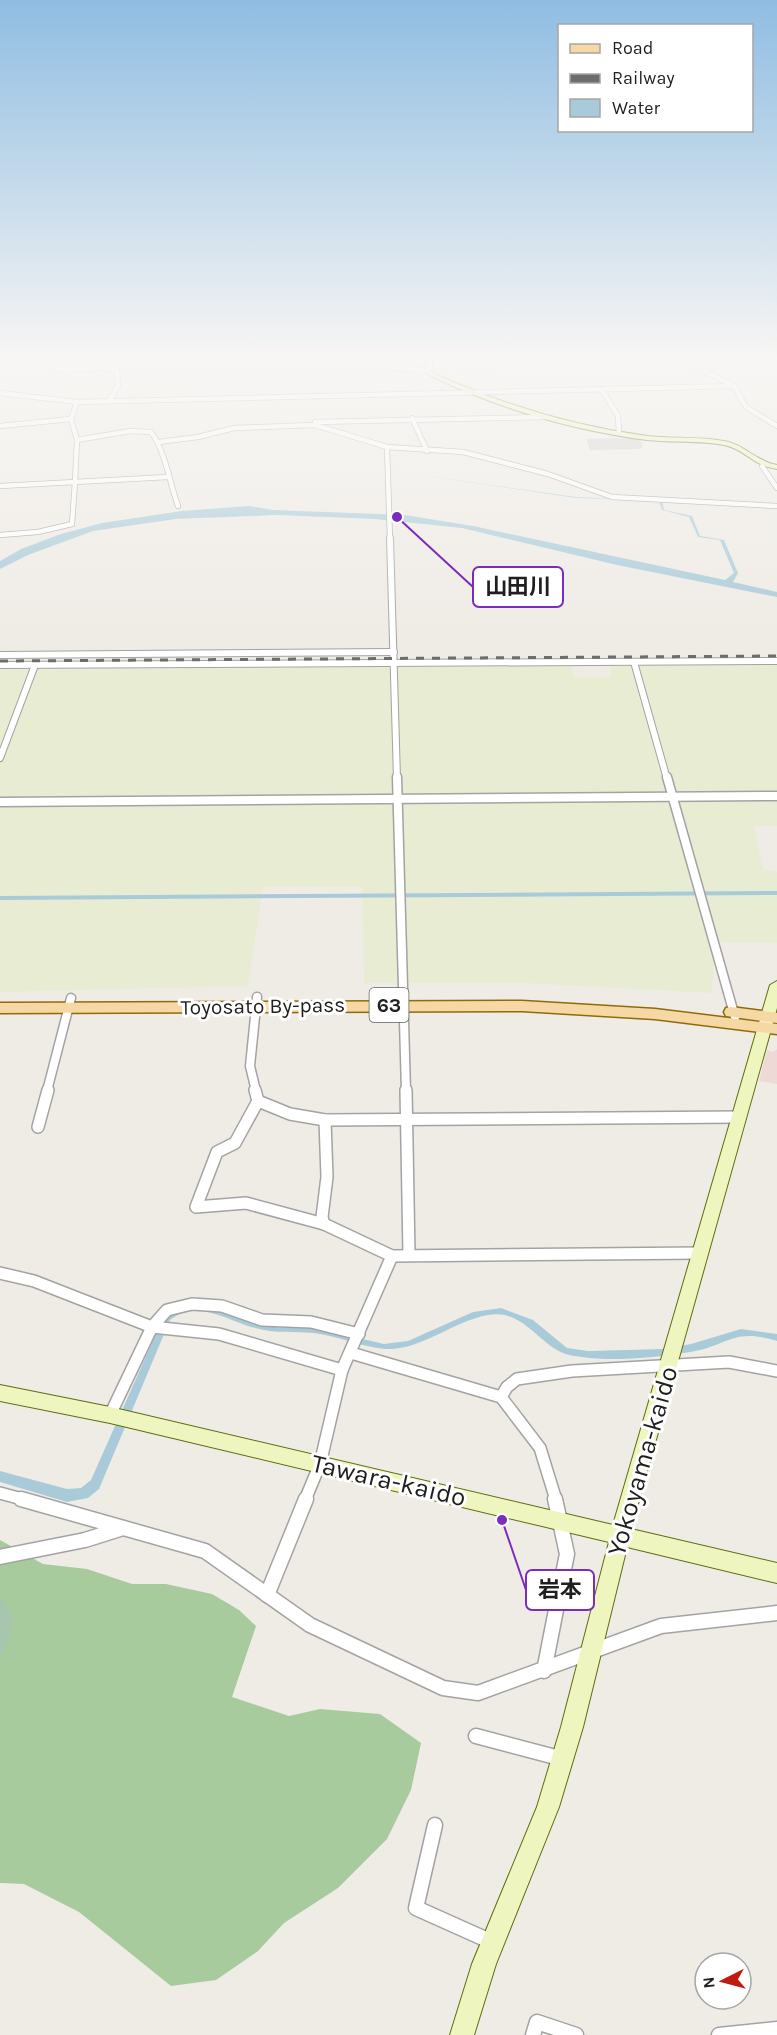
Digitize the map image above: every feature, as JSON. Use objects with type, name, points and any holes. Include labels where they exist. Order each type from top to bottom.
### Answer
[{"type":"main road","name":"Toyosato By-pass","points":[[0,999],[69,1003]]},
{"type":"main road","name":"Toyosato By-pass","points":[[0,1008],[69,1003],[404,1000],[734,1017],[774,1010]]},
{"type":"street","points":[[0,536],[38,532],[72,524],[76,451]]},
{"type":"street","points":[[161,451],[178,506]]},
{"type":"street","points":[[387,451],[399,799],[409,1254]]},
{"type":"street","points":[[427,451],[463,452],[548,474],[612,497],[777,506]]},
{"type":"street","points":[[744,451],[762,466],[777,488]]},
{"type":"street","points":[[762,466],[777,467]]},
{"type":"street","points":[[0,486],[168,477]]},
{"type":"street","points":[[0,655],[394,652]]},
{"type":"street","points":[[0,665],[777,661]]},
{"type":"street","points":[[634,662],[734,1017]]},
{"type":"street","points":[[0,758],[35,665]]},
{"type":"street","points":[[0,801],[777,796]]},
{"type":"street","points":[[256,1001],[250,1066],[258,1101],[235,1143],[217,1152],[196,1207],[246,1203],[324,1224],[392,1256],[409,1254],[701,1253]]},
{"type":"street","points":[[38,1127],[69,1003]]},
{"type":"street","name":"Yokoyama-kaido","points":[[462,2035],[493,1942],[548,1807],[563,1759],[620,1535],[740,1117],[774,1010]]},
{"type":"street","points":[[258,1101],[290,1114],[325,1120],[740,1117]]},
{"type":"street","points":[[324,1224],[322,1217],[327,1177],[325,1120]]},
{"type":"street","points":[[267,1594],[320,1464],[342,1370],[392,1256]]},
{"type":"street","points":[[0,1273],[34,1281],[152,1327],[219,1334],[342,1370]]},
{"type":"street","points":[[110,1415],[152,1327],[167,1310],[192,1304],[222,1306],[262,1320],[310,1322],[359,1334]]},
{"type":"street","points":[[351,1353],[501,1397],[540,1448],[562,1521],[567,1554],[544,1671]]},
{"type":"street","points":[[501,1397],[517,1379],[572,1371],[729,1362],[777,1371]]},
{"type":"street","name":"Tawara-kaido","points":[[0,1393],[110,1415],[777,1573]]},
{"type":"street","points":[[0,1493],[205,1551],[310,1625],[443,1688],[478,1694],[661,1626],[777,1613]]},
{"type":"street","points":[[0,1557],[85,1540],[123,1528]]},
{"type":"street","points":[[477,1736],[563,1759]]},
{"type":"street","points":[[435,1826],[416,1908],[493,1942]]},
{"type":"street","points":[[533,2035],[537,2022],[576,2035]]},
{"type":"street","points":[[719,2035],[777,2029]]},
{"type":"shaded area","points":[[777,1049],[777,1084],[759,1081],[767,1050],[773,1052]]},
{"type":"green space","points":[[610,665],[777,665],[777,826],[754,826],[763,869],[777,872],[777,943],[717,942],[711,993],[525,983],[364,983],[362,887],[263,887],[248,986],[0,992],[0,670],[571,666],[574,677],[611,677]]},
{"type":"green space","points":[[0,1540],[43,1564],[87,1569],[132,1584],[166,1584],[212,1594],[239,1610],[256,1626],[232,1697],[289,1716],[320,1709],[380,1714],[421,1743],[411,1790],[387,1839],[338,1888],[284,1923],[258,1951],[216,1980],[171,1986],[79,1912],[24,1884],[0,1883]]},
{"type":"green space","points":[[0,1596],[13,1617],[5,1650],[0,1655]]},
{"type":"water","points":[[392,471],[576,497],[662,501],[664,510],[692,516],[700,536],[724,540],[738,573],[733,582],[777,592],[777,597],[617,565],[462,528],[375,519],[277,515],[176,519],[93,531],[28,555],[0,569],[0,561],[21,549],[61,534],[102,523],[182,511],[249,506],[273,510],[405,515],[473,526],[725,580],[734,573],[720,540],[698,537],[689,517],[662,510],[659,501],[576,498]]},
{"type":"water","points":[[181,1308],[224,1309],[261,1324],[281,1328],[312,1327],[384,1344],[408,1341],[473,1312],[501,1308],[533,1320],[567,1348],[588,1351],[663,1349],[691,1344],[741,1329],[777,1334],[777,1341],[750,1336],[678,1354],[627,1359],[590,1358],[563,1353],[553,1348],[520,1321],[500,1314],[475,1318],[411,1345],[385,1349],[314,1333],[262,1330],[212,1313],[191,1311],[170,1320],[99,1489],[88,1498],[67,1502],[0,1482],[0,1471],[67,1489],[81,1488],[91,1480],[163,1318]]},
{"type":"waterway","points":[[0,898],[777,893]]},
{"type":"railway","points":[[0,661],[777,656]]},
{"type":"place","name":"山田川","points":[[397,517]]},
{"type":"place","name":"岩本","points":[[502,1520]]}]
